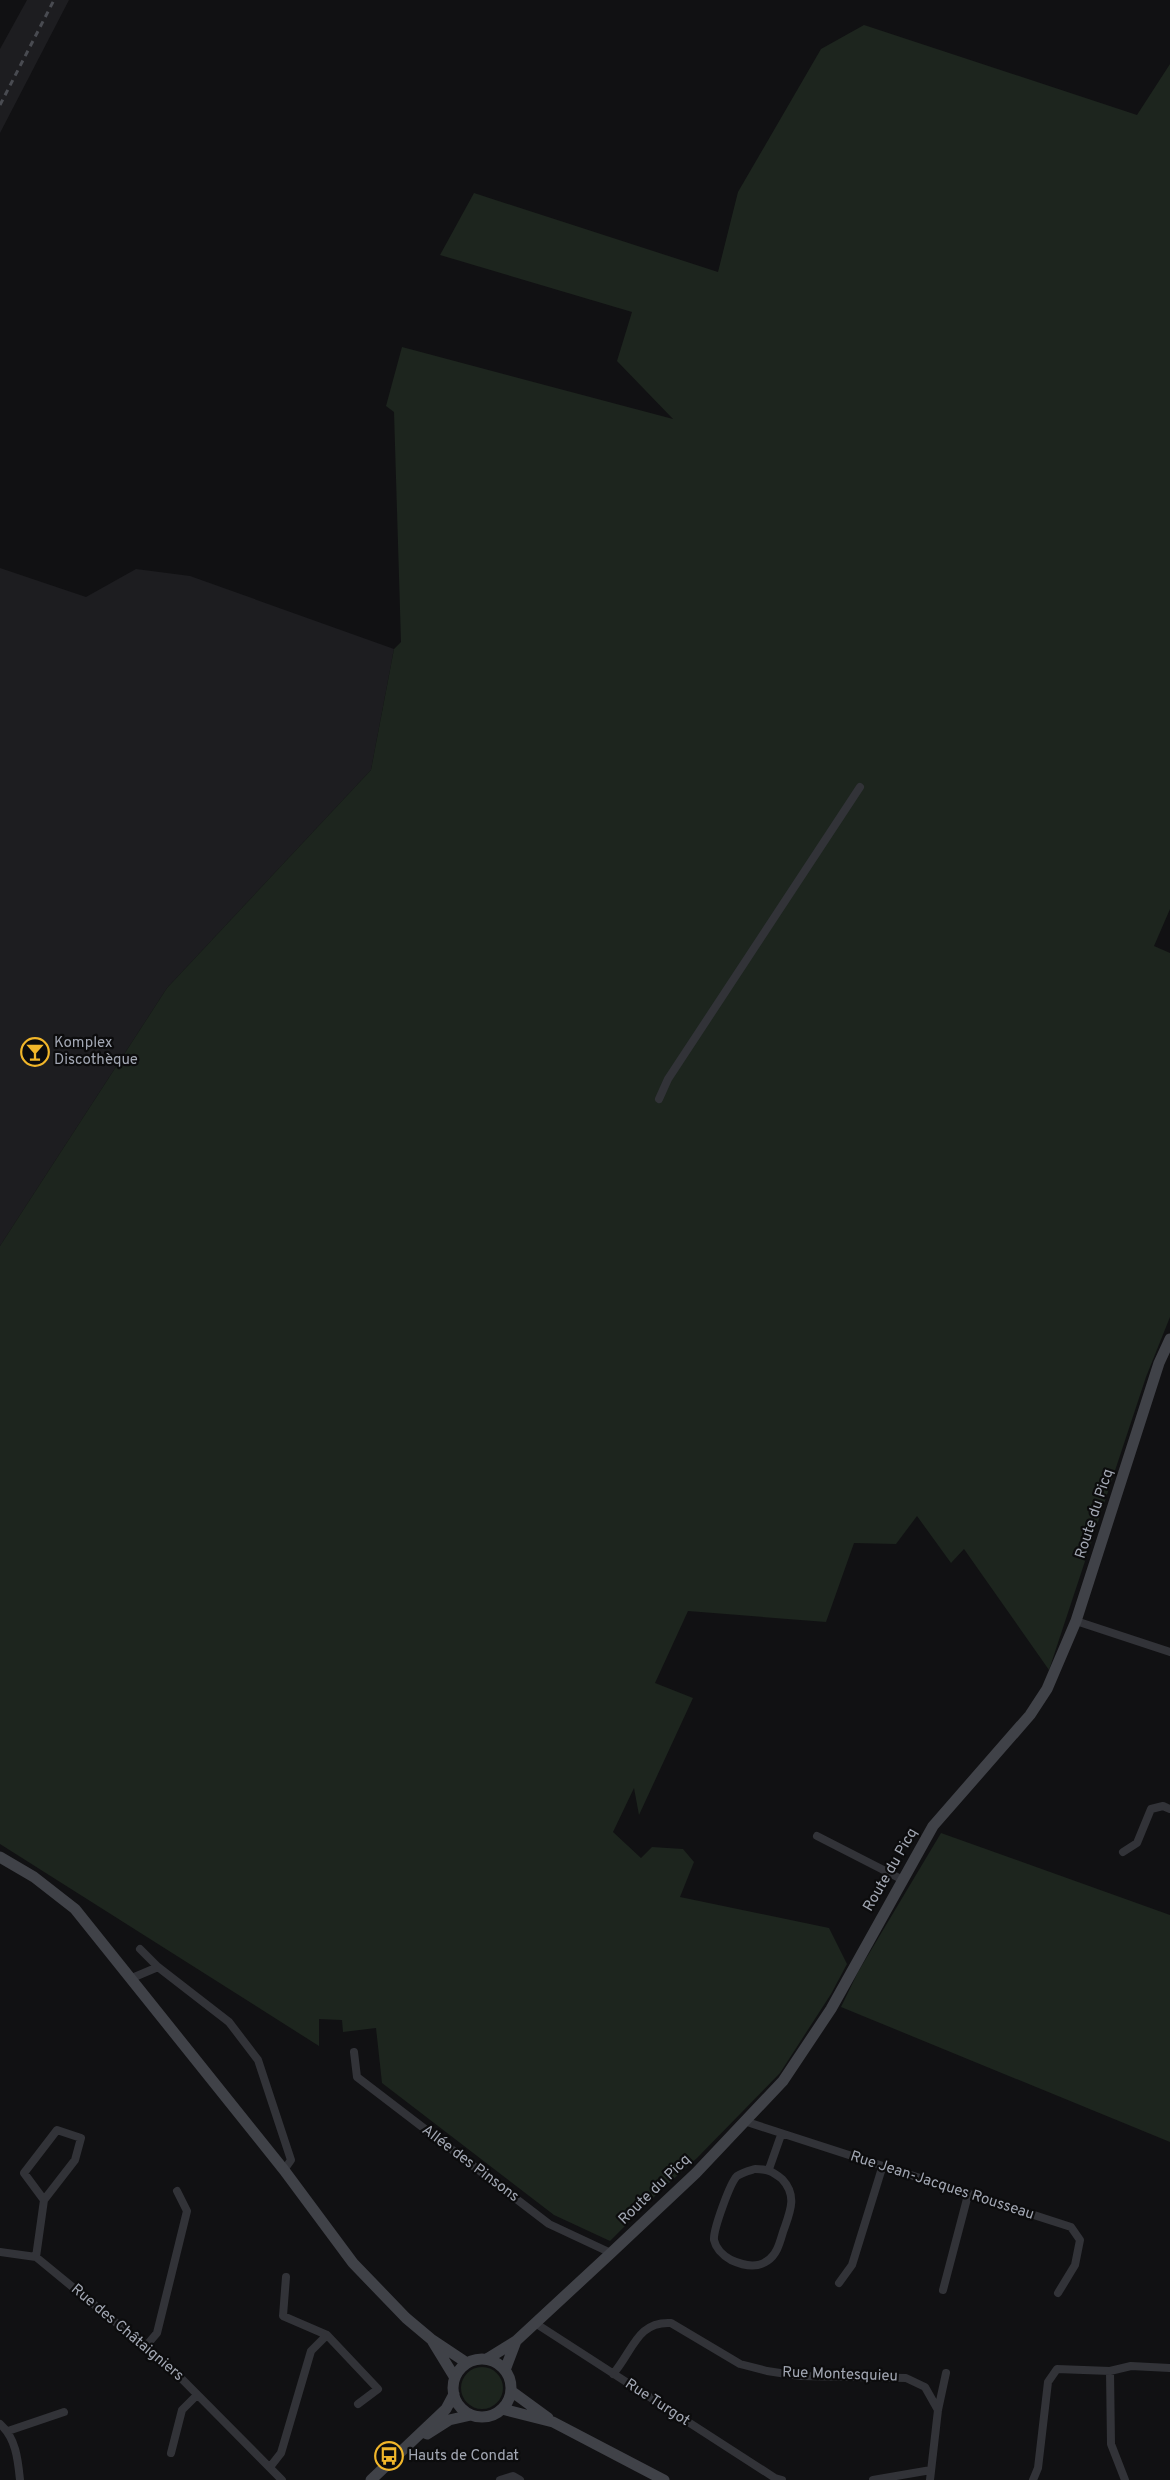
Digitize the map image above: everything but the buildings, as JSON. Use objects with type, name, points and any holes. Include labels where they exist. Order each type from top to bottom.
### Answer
[{"type":"main road","name":"Route du Picq","points":[[487,2359],[516,2341],[696,2173],[788,2073],[830,2009],[933,1826],[1030,1715],[1054,1676],[1076,1621],[1160,1363],[1170,1339]]},
{"type":"main road","points":[[0,1857],[34,1877],[75,1909],[284,2170],[353,2263],[406,2318],[467,2363]]},
{"type":"main road","points":[[431,2338],[455,2378],[454,2394],[457,2403],[471,2415]]},
{"type":"main road","name":"Route du Picq","points":[[505,2370],[516,2341]]},
{"type":"main road","points":[[379,2480],[427,2433],[449,2420],[471,2415],[487,2416],[502,2409],[511,2391],[511,2384],[505,2370],[494,2361],[487,2359],[467,2363],[455,2378]]},
{"type":"main road","points":[[511,2391],[553,2422],[664,2480]]},
{"type":"main road","points":[[371,2480],[446,2409],[454,2394]]},
{"type":"main road","points":[[502,2409],[553,2422]]},
{"type":"street","points":[[659,1099],[668,1079],[860,787]]},
{"type":"street","points":[[1076,1621],[1170,1652]]},
{"type":"street","points":[[1123,1852],[1137,1843],[1151,1809],[1163,1806],[1170,1808]]},
{"type":"street","points":[[817,1836],[904,1880]]},
{"type":"street","points":[[140,1949],[158,1966],[228,2022],[258,2060],[291,2160],[284,2170]]},
{"type":"street","points":[[132,1978],[158,1966]]},
{"type":"street","name":"Allée des Pinsons","points":[[354,2052],[357,2077],[549,2224],[611,2253]]},
{"type":"street","name":"Rue Jean-Jacques Rousseau","points":[[744,2121],[882,2168],[1071,2227],[1080,2240],[1075,2265],[1058,2292]]},
{"type":"street","points":[[0,2252],[36,2257],[44,2200],[75,2160],[82,2138],[57,2130],[24,2173],[44,2200]]},
{"type":"street","points":[[769,2169],[781,2135]]},
{"type":"street","points":[[839,2283],[852,2264],[882,2168]]},
{"type":"street","points":[[755,2169],[769,2169],[788,2185],[792,2194],[792,2204],[774,2255],[767,2262],[756,2266],[742,2265],[726,2257],[719,2250],[714,2240],[716,2229],[731,2184],[736,2177],[755,2169]]},
{"type":"street","points":[[146,2346],[157,2333],[187,2211],[176,2191]]},
{"type":"street","points":[[943,2290],[968,2195]]},
{"type":"street","name":"Rue des Châtaigniers","points":[[36,2257],[170,2367],[282,2480]]},
{"type":"street","points":[[286,2277],[283,2316],[327,2335],[378,2389],[358,2404]]},
{"type":"street","name":"Rue Montesquieu","points":[[613,2374],[645,2328],[658,2322],[671,2323],[740,2364],[767,2372],[800,2376],[906,2378],[926,2387],[938,2410]]},
{"type":"street","name":"Rue Turgot","points":[[535,2323],[774,2478],[782,2480]]},
{"type":"street","points":[[270,2467],[280,2453],[311,2351],[327,2335]]},
{"type":"street","points":[[1033,2480],[1038,2468],[1048,2382],[1057,2369],[1110,2372],[1130,2366],[1170,2368]]},
{"type":"street","points":[[930,2480],[938,2410],[946,2372]]},
{"type":"street","points":[[1110,2372],[1111,2444],[1125,2480]]},
{"type":"street","points":[[171,2452],[182,2410],[197,2395]]},
{"type":"street","points":[[8,2431],[64,2412]]},
{"type":"street","points":[[0,2424],[8,2431],[18,2456],[20,2480]]},
{"type":"street","points":[[873,2480],[931,2470]]},
{"type":"street","points":[[500,2480],[513,2476],[520,2480]]},
{"type":"shaded area","points":[[27,0],[69,0],[0,133],[0,49]]},
{"type":"shaded area","points":[[864,25],[1137,115],[1170,64],[1170,909],[1154,946],[1170,953],[1170,1317],[1146,1377],[1049,1670],[964,1549],[951,1563],[917,1516],[896,1544],[854,1543],[826,1622],[688,1611],[655,1683],[693,1698],[639,1815],[634,1788],[613,1832],[641,1858],[652,1847],[683,1849],[694,1862],[680,1897],[829,1928],[847,1964],[831,1994],[780,2073],[697,2158],[658,2193],[610,2241],[554,2215],[382,2083],[376,2028],[343,2032],[342,2020],[319,2019],[319,2046],[0,1844],[0,1246],[167,988],[371,770],[394,649],[401,642],[394,412],[386,406],[402,347],[673,419],[617,361],[632,312],[440,255],[474,193],[718,272],[738,192],[821,49]]},
{"type":"shaded area","points":[[0,568],[86,597],[136,569],[190,576],[394,649],[371,770],[167,988],[0,1246]]},
{"type":"shaded area","points":[[941,1833],[1170,1915],[1170,2142],[841,2007],[858,1972]]},
{"type":"shaded area","points":[[486,2367],[494,2370],[500,2376],[503,2388],[500,2400],[494,2406],[478,2409],[470,2406],[464,2400],[461,2384],[464,2376],[470,2370]]},
{"type":"railway","points":[[0,105],[54,0]]},
{"type":"place","name":"Komplex Discothèque","points":[[35,1052]]},
{"type":"place","name":"Hauts de Condat","points":[[389,2456]]}]
